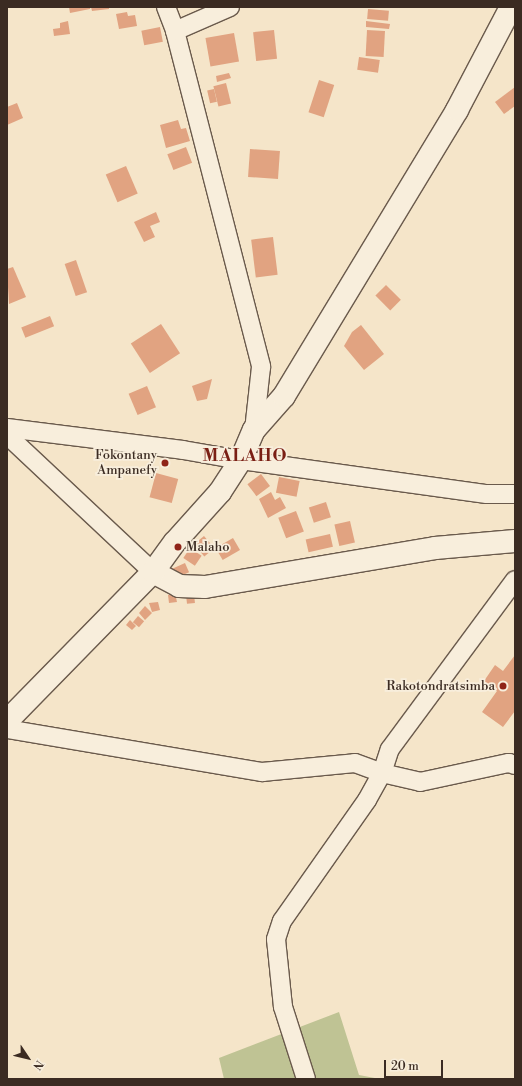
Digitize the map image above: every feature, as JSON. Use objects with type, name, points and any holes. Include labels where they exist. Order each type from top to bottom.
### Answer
[{"type":"street","points":[[7,721],[153,572],[175,542],[220,492],[241,460],[254,430],[261,367],[175,31],[166,7]]},
{"type":"street","points":[[175,31],[230,7]]},
{"type":"street","points":[[254,430],[284,396],[373,250],[457,110],[511,7]]},
{"type":"street","points":[[7,428],[183,450],[241,460],[487,494],[515,494]]},
{"type":"street","points":[[7,435],[153,572],[179,586],[205,587],[435,548],[515,542]]},
{"type":"street","points":[[306,1079],[283,1007],[276,939],[282,921],[367,800],[382,773],[390,749],[515,580]]},
{"type":"street","points":[[7,729],[262,772],[355,763],[382,773],[420,782],[509,763],[515,765]]},
{"type":"green space","points":[[339,1012],[359,1075],[380,1079],[224,1079],[219,1058]]},
{"type":"building","points":[[69,7],[90,7],[90,9],[70,13]]},
{"type":"building","points":[[91,7],[109,7],[109,9],[92,11]]},
{"type":"building","points":[[368,9],[389,11],[388,21],[367,19]]},
{"type":"building","points":[[127,12],[128,16],[135,15],[137,26],[119,29],[116,14]]},
{"type":"building","points":[[68,21],[70,34],[54,36],[53,29],[60,28],[60,23]]},
{"type":"building","points":[[366,21],[390,24],[389,29],[366,27]]},
{"type":"building","points":[[160,27],[163,42],[144,45],[141,31]]},
{"type":"building","points":[[274,30],[277,59],[256,61],[253,32]]},
{"type":"building","points":[[367,30],[385,31],[384,57],[366,56]]},
{"type":"building","points":[[234,33],[239,62],[210,67],[205,38]]},
{"type":"building","points":[[359,57],[380,60],[378,73],[357,70]]},
{"type":"building","points":[[229,73],[231,78],[217,82],[216,76]]},
{"type":"building","points":[[319,80],[334,85],[324,117],[308,112]]},
{"type":"building","points":[[226,83],[231,103],[218,107],[213,86]]},
{"type":"building","points":[[515,87],[515,106],[504,114],[495,102]]},
{"type":"building","points":[[214,89],[217,102],[210,103],[207,91]]},
{"type":"building","points":[[17,103],[23,118],[7,125],[7,107]]},
{"type":"building","points":[[178,120],[181,129],[186,128],[190,141],[166,148],[160,125]]},
{"type":"building","points":[[186,147],[192,163],[173,170],[167,154]]},
{"type":"building","points":[[250,149],[280,151],[278,179],[248,177]]},
{"type":"building","points":[[126,166],[138,194],[117,202],[106,175]]},
{"type":"building","points":[[156,212],[160,222],[150,226],[155,237],[144,242],[134,222]]},
{"type":"building","points":[[273,237],[278,275],[256,277],[251,240]]},
{"type":"building","points":[[76,260],[87,292],[76,296],[65,264]]},
{"type":"building","points":[[13,267],[26,297],[9,304],[7,269]]},
{"type":"building","points":[[386,285],[401,300],[390,310],[375,296]]},
{"type":"building","points":[[50,316],[54,326],[25,338],[21,328]]},
{"type":"building","points":[[161,324],[180,353],[150,373],[131,344]]},
{"type":"building","points":[[361,325],[384,354],[364,370],[344,346],[352,332]]},
{"type":"building","points":[[212,379],[207,399],[197,401],[192,386]]},
{"type":"building","points":[[147,386],[156,407],[138,415],[129,394]]},
{"type":"building","points":[[156,473],[178,479],[172,503],[150,497]]},
{"type":"building","points":[[261,474],[270,486],[256,496],[247,484]]},
{"type":"building","points":[[279,477],[300,481],[297,497],[276,493]]},
{"type":"building","points":[[271,492],[275,500],[280,497],[286,508],[268,518],[259,499]]},
{"type":"building","points":[[326,502],[331,517],[314,523],[309,508]]},
{"type":"building","points":[[296,511],[304,532],[286,538],[278,518]]},
{"type":"building","points":[[350,521],[355,542],[339,546],[334,525]]},
{"type":"building","points":[[330,534],[333,547],[309,552],[306,540]]},
{"type":"building","points":[[204,536],[214,548],[204,557],[194,544]]},
{"type":"building","points":[[233,538],[240,550],[223,560],[216,548]]},
{"type":"building","points":[[190,548],[202,556],[195,566],[183,558]]},
{"type":"building","points":[[185,563],[189,572],[176,578],[172,569]]},
{"type":"building","points":[[175,593],[177,602],[169,603],[168,595]]},
{"type":"building","points":[[194,594],[195,603],[187,604],[186,595]]},
{"type":"building","points":[[158,602],[160,610],[152,612],[149,603]]},
{"type":"building","points":[[145,606],[152,613],[145,620],[139,613]]},
{"type":"building","points":[[138,616],[144,621],[139,627],[133,622]]},
{"type":"building","points":[[130,620],[136,626],[132,630],[126,625]]},
{"type":"building","name":"Rakotondratsimba","points":[[515,655],[515,711],[503,727],[482,712],[497,691],[484,681],[495,665],[503,671]]},
{"type":"place","name":"Fokontany Ampanefy","points":[[165,463]]},
{"type":"place","name":"Malaho","points":[[178,547]]},
{"type":"place","name":"Rakotondratsimba","points":[[503,686]]},
{"type":"district","name":"MALAHO","points":[[245,457]]}]
